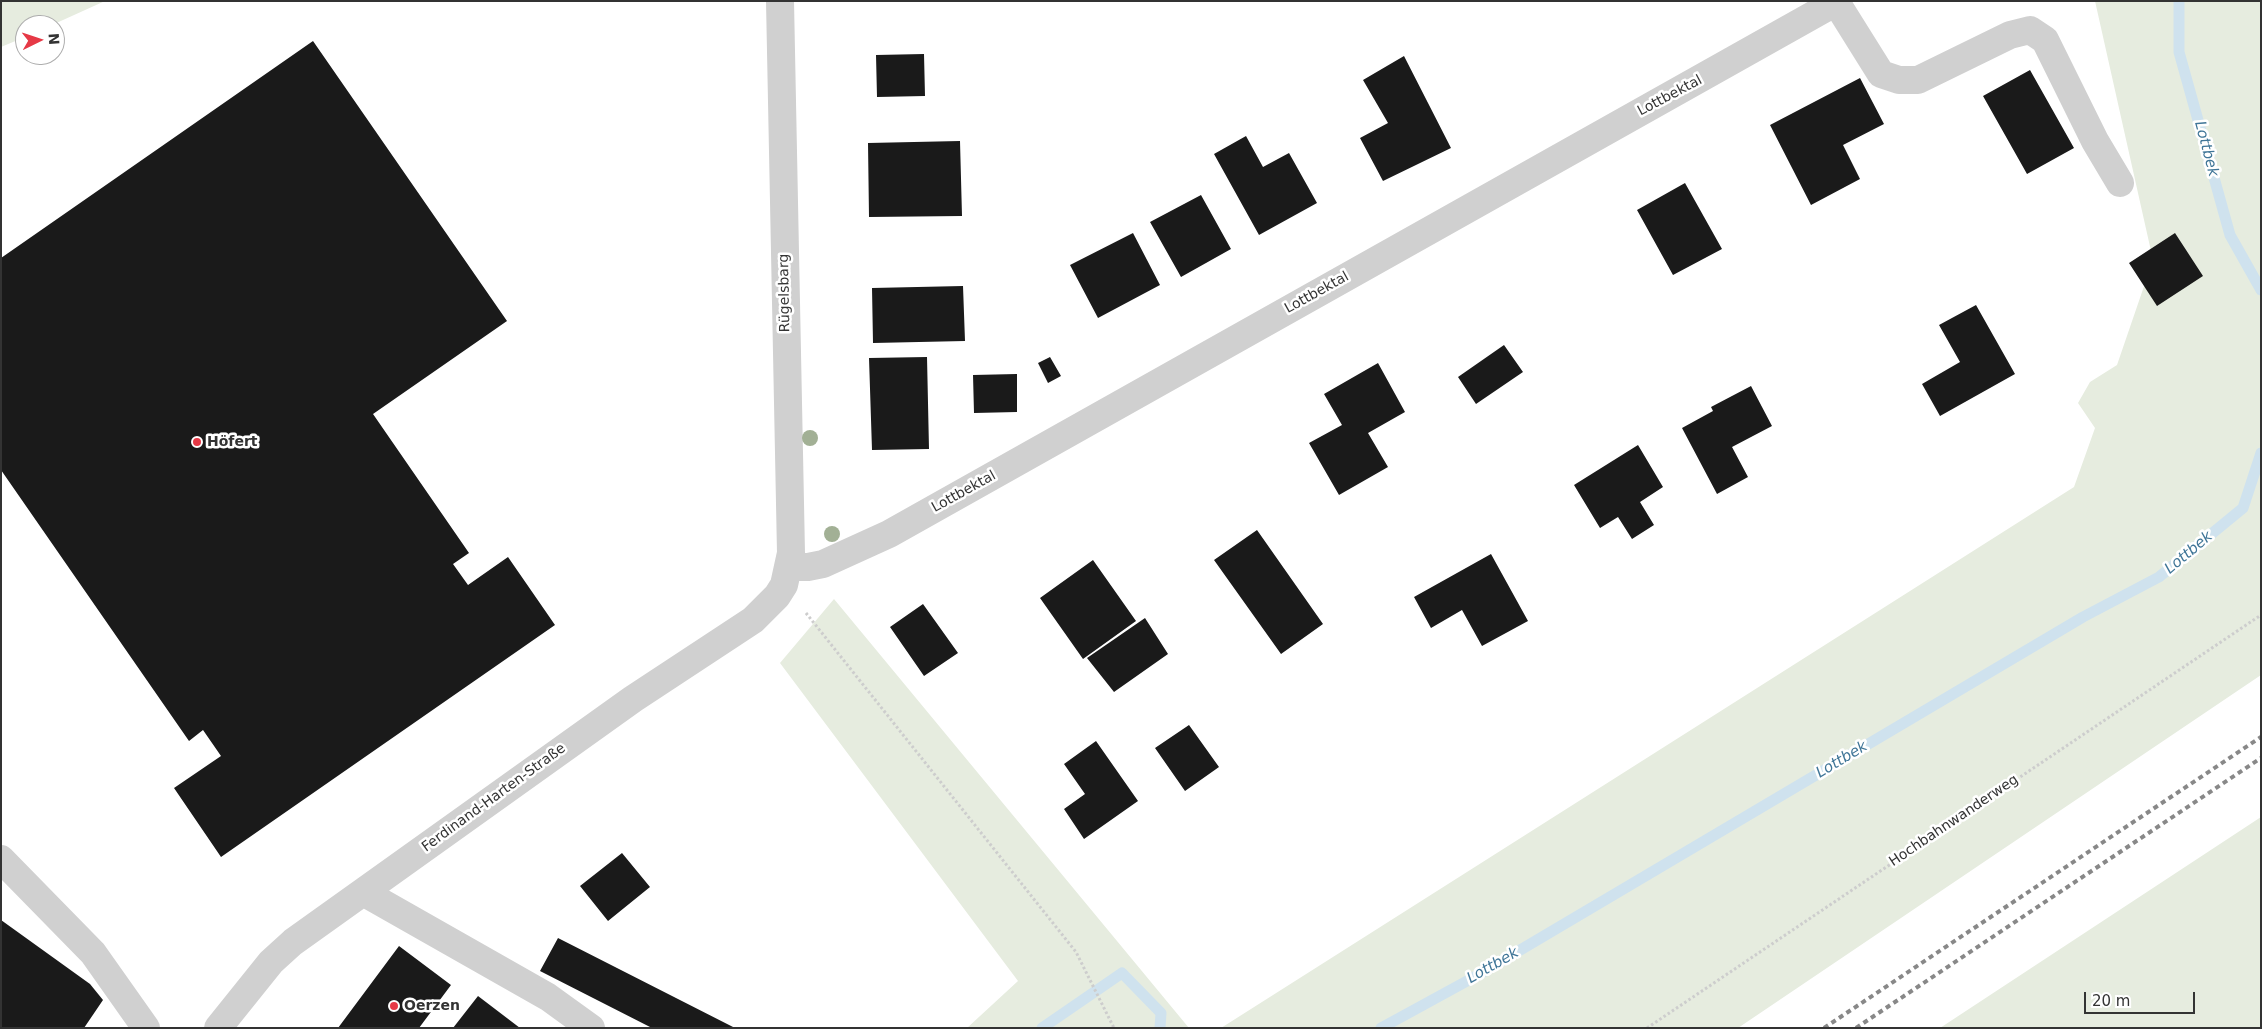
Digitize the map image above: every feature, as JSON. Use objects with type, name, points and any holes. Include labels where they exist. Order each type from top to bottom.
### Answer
[{"type":"street","name":"Rügelsbarg","points":[[780,1],[791,553],[786,576]]},
{"type":"street","name":"Lottbektal","points":[[786,576],[808,567],[823,564],[889,534],[1837,2]]},
{"type":"street","points":[[1837,2],[1881,74],[1899,80],[1918,80],[2010,35],[2030,30],[2038,35],[2045,40],[2095,141],[2120,183]]},
{"type":"street","name":"Ferdinand-Harten-Straße","points":[[218,1028],[271,962],[293,942],[633,699],[753,620],[768,606],[786,576]]},
{"type":"street","points":[[1,859],[93,954],[146,1028]]},
{"type":"street","points":[[363,892],[548,997],[591,1028]]},
{"type":"path","points":[[786,576],[1076,952],[1114,1028]]},
{"type":"path","name":"Hochbahnwanderweg","points":[[1647,1028],[2261,615]]},
{"type":"shaded area","points":[[1,1],[105,1],[65,19],[65,15],[15,15],[15,41],[1,47]]},
{"type":"shaded area","points":[[2095,1],[2261,1],[2261,675],[1738,1028],[1221,1028],[2074,487],[2095,428],[2078,403],[2090,382],[2117,365],[2153,260]]},
{"type":"shaded area","points":[[834,599],[1189,1028],[967,1028],[1018,981],[780,663]]},
{"type":"shaded area","points":[[2261,817],[2261,1028],[1940,1028]]},
{"type":"building","name":"Höfert","points":[[313,41],[507,321],[373,414],[469,553],[453,564],[468,585],[508,557],[555,625],[221,857],[174,788],[221,756],[203,730],[189,741],[1,470],[1,258]]},
{"type":"building","points":[[924,54],[925,96],[877,97],[876,55]]},
{"type":"building","points":[[1404,56],[1451,148],[1383,181],[1360,138],[1388,123],[1363,80]]},
{"type":"building","points":[[2030,70],[2074,148],[2027,174],[1983,96]]},
{"type":"building","points":[[1860,78],[1884,124],[1843,145],[1860,179],[1811,205],[1770,125]]},
{"type":"building","points":[[1246,136],[1263,167],[1289,153],[1317,203],[1259,235],[1214,154]]},
{"type":"building","points":[[960,141],[962,216],[869,217],[868,143]]},
{"type":"building","points":[[1685,183],[1722,249],[1673,275],[1637,210]]},
{"type":"building","points":[[1201,195],[1231,249],[1181,277],[1150,222]]},
{"type":"building","points":[[1133,233],[1160,285],[1098,318],[1070,265]]},
{"type":"building","points":[[2175,233],[2203,276],[2157,306],[2129,263]]},
{"type":"building","points":[[963,286],[965,341],[873,343],[872,288]]},
{"type":"building","points":[[1976,305],[2015,374],[1940,416],[1922,384],[1960,362],[1939,325]]},
{"type":"building","points":[[1504,345],[1523,372],[1476,404],[1458,377]]},
{"type":"building","points":[[927,357],[929,449],[872,450],[869,358]]},
{"type":"building","points":[[1050,357],[1061,376],[1048,383],[1038,363]]},
{"type":"building","points":[[1378,363],[1405,412],[1368,433],[1388,467],[1339,495],[1309,443],[1342,425],[1324,394]]},
{"type":"building","points":[[1017,374],[1017,412],[974,413],[973,375]]},
{"type":"building","points":[[1751,386],[1772,426],[1732,447],[1748,477],[1717,494],[1682,428],[1713,411],[1711,407]]},
{"type":"building","points":[[1638,445],[1663,487],[1640,502],[1654,525],[1632,539],[1618,517],[1600,528],[1574,485]]},
{"type":"building","points":[[1257,530],[1323,624],[1281,654],[1214,560]]},
{"type":"building","points":[[1491,554],[1528,621],[1482,646],[1462,610],[1431,628],[1414,597]]},
{"type":"building","points":[[1093,560],[1136,621],[1083,659],[1040,598]]},
{"type":"building","points":[[923,604],[958,653],[924,676],[890,627]]},
{"type":"building","points":[[1145,618],[1168,654],[1114,692],[1087,658]]},
{"type":"building","points":[[1189,725],[1219,767],[1185,791],[1155,748]]},
{"type":"building","points":[[1096,741],[1138,801],[1084,839],[1064,809],[1085,794],[1064,764]]},
{"type":"building","points":[[622,853],[650,887],[608,921],[580,886]]},
{"type":"building","points":[[1,920],[90,984],[103,1000],[84,1028],[1,1028]]},
{"type":"building","points":[[558,938],[735,1028],[652,1028],[540,971]]},
{"type":"building","name":"Oerzen","points":[[399,946],[451,985],[419,1028],[338,1028]]},
{"type":"building","points":[[478,996],[520,1028],[453,1028]]},
{"type":"waterway","name":"Lottbek","points":[[2179,1],[2179,52],[2230,235],[2261,290]]},
{"type":"waterway","name":"Lottbek","points":[[1381,1028],[1478,975],[2083,617],[2159,577],[2243,508],[2261,453]]},
{"type":"waterway","name":"Lottbek","points":[[1042,1028],[1122,973],[1161,1013],[1160,1028]]},
{"type":"railway","points":[[1824,1028],[2261,737]]},
{"type":"railway","points":[[1856,1028],[2261,758]]},
{"type":"place","name":"Höfert","points":[[197,442]]},
{"type":"place","name":"Oerzen","points":[[394,1006]]}]
